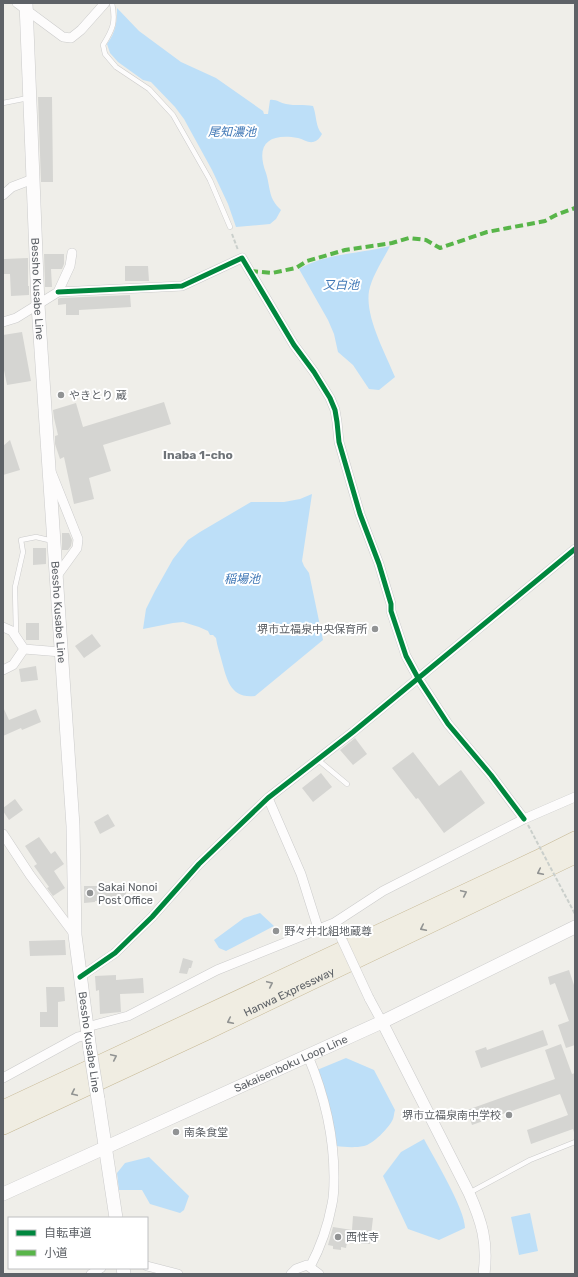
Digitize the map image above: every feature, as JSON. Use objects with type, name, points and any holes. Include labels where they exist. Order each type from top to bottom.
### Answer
[{"type":"highway","name":"Hanwa Expressway","points":[[3,1109],[575,840]]},
{"type":"highway","name":"Hanwa Expressway","points":[[3,1126],[205,1032],[575,855]]},
{"type":"main road","name":"Bessho Kusabe Line","points":[[23,6],[30,98],[38,305],[73,826],[75,934],[87,1031],[116,1217]]},
{"type":"main road","name":"Sakaisenboku Loop Line","points":[[3,1194],[382,1022],[575,927]]},
{"type":"street","points":[[23,6],[63,37],[71,38],[81,30],[105,3]]},
{"type":"street","points":[[3,195],[12,186],[33,179]]},
{"type":"street","points":[[58,292],[70,266],[72,252]]},
{"type":"street","points":[[3,322],[16,318],[58,292],[182,286],[242,258],[294,345],[314,372],[330,398],[335,410],[339,442],[360,514],[379,564],[391,604],[391,611],[406,656],[418,678],[448,724],[491,775],[526,822]]},
{"type":"street","points":[[48,464],[78,539],[77,548],[56,577]]},
{"type":"street","points":[[80,977],[115,953],[152,917],[199,864],[268,798],[352,732],[575,549]]},
{"type":"street","points":[[3,627],[12,631],[24,649]]},
{"type":"street","points":[[24,649],[61,652]]},
{"type":"street","points":[[3,670],[13,665],[24,649]]},
{"type":"street","points":[[3,1078],[87,1031],[128,1016],[217,970],[318,928],[335,926],[383,891],[575,797]]},
{"type":"street","points":[[268,798],[301,874],[318,928]]},
{"type":"street","points":[[5,839],[75,934]]},
{"type":"street","points":[[335,926],[369,998],[469,1193],[480,1218],[485,1238],[486,1264],[484,1274]]},
{"type":"street","points":[[308,1056],[323,1098],[331,1135],[334,1164],[333,1204],[316,1255],[310,1267]]},
{"type":"street","points":[[291,1274],[296,1269],[307,1265],[319,1274]]},
{"type":"street","points":[[148,1266],[178,1274]]},
{"type":"lane","points":[[112,3],[114,14],[112,29],[104,45],[106,54],[116,67],[149,89],[173,115],[210,180],[230,227]]},
{"type":"lane","points":[[3,103],[30,98]]},
{"type":"lane","points":[[16,636],[16,587],[23,552],[21,540],[36,537],[54,541]]},
{"type":"lane","points":[[317,759],[347,784]]},
{"type":"lane","points":[[469,1193],[530,1160],[575,1142]]},
{"type":"path","points":[[230,227],[234,242],[242,258]]},
{"type":"path","points":[[526,822],[575,914]]},
{"type":"water","name":"尾知濃池","points":[[117,8],[139,31],[181,62],[216,78],[263,111],[264,114],[268,114],[270,100],[289,105],[313,106],[318,128],[322,134],[318,139],[311,142],[298,138],[279,137],[272,139],[264,148],[262,155],[263,163],[271,194],[281,210],[276,219],[270,224],[236,227],[228,204],[212,170],[184,119],[175,107],[151,82],[143,80],[118,62],[110,53],[107,44],[115,27]]},
{"type":"water","name":"又白池","points":[[390,246],[373,280],[369,291],[369,301],[373,323],[395,377],[379,390],[369,389],[353,365],[338,352],[334,334],[328,320],[299,269],[320,260]]},
{"type":"water","name":"稲場池","points":[[312,494],[302,561],[309,573],[323,640],[255,696],[240,694],[231,687],[226,675],[216,638],[213,635],[210,635],[208,631],[183,622],[143,629],[146,609],[155,591],[173,559],[188,540],[251,502],[284,502],[300,499]]},
{"type":"water","points":[[260,913],[274,926],[226,951],[219,948],[214,940],[244,918]]},
{"type":"water","points":[[346,1058],[374,1070],[395,1110],[391,1123],[376,1139],[364,1146],[336,1146],[328,1101],[317,1070]]},
{"type":"water","points":[[424,1139],[455,1196],[464,1220],[465,1228],[439,1240],[408,1229],[383,1176],[401,1152]]},
{"type":"water","points":[[149,1157],[189,1196],[184,1210],[180,1213],[150,1204],[142,1190],[119,1190],[117,1173],[125,1163]]},
{"type":"water","points":[[530,1213],[538,1251],[519,1255],[511,1217]]},
{"type":"building","points":[[38,97],[52,97],[53,182],[41,182]]},
{"type":"building","points":[[44,254],[64,254],[64,264],[62,269],[51,269],[52,287],[45,287]]},
{"type":"building","points":[[28,258],[29,295],[11,296],[10,274],[4,274],[4,259]]},
{"type":"building","points":[[125,266],[148,266],[149,281],[125,281]]},
{"type":"building","points":[[130,295],[131,307],[79,310],[79,315],[66,315],[66,304],[58,305],[58,299],[60,298]]},
{"type":"building","points":[[22,332],[31,381],[7,385],[3,365],[3,335]]},
{"type":"building","points":[[164,402],[171,424],[103,445],[111,471],[89,478],[94,499],[74,504],[64,457],[60,459],[55,444],[55,436],[58,435],[53,410],[76,403],[83,427]]},
{"type":"building","points":[[10,440],[20,470],[3,475],[3,446]]},
{"type":"building","points":[[62,533],[69,533],[72,540],[71,546],[68,550],[62,550]]},
{"type":"building","points":[[33,548],[46,548],[46,564],[33,565]]},
{"type":"building","points":[[26,623],[39,623],[39,640],[26,640]]},
{"type":"building","points":[[92,634],[101,646],[84,658],[75,646]]},
{"type":"building","points":[[36,666],[38,680],[21,682],[19,669]]},
{"type":"building","points":[[3,707],[9,720],[36,709],[41,722],[22,730],[21,728],[3,736]]},
{"type":"building","points":[[355,738],[367,754],[353,765],[340,750]]},
{"type":"building","points":[[413,752],[439,786],[461,770],[485,803],[444,833],[418,798],[416,799],[392,768]]},
{"type":"building","points":[[321,773],[332,787],[313,802],[302,788]]},
{"type":"building","points":[[15,799],[23,810],[9,820],[3,811],[3,808]]},
{"type":"building","points":[[108,814],[115,826],[100,834],[94,822]]},
{"type":"building","points":[[39,837],[51,854],[55,851],[64,864],[54,871],[65,888],[53,896],[47,888],[49,887],[34,866],[37,864],[25,846]]},
{"type":"building","points":[[97,884],[126,884],[126,901],[95,901],[84,903],[84,886],[97,886]]},
{"type":"building","points":[[65,940],[66,955],[30,956],[29,941]]},
{"type":"building","points":[[183,958],[193,961],[187,974],[179,973]]},
{"type":"building","points":[[569,970],[575,988],[575,1045],[566,1048],[558,1025],[569,1021],[555,983],[550,985],[548,977]]},
{"type":"building","points":[[116,975],[116,980],[143,978],[144,993],[120,994],[121,1012],[100,1014],[99,990],[96,991],[95,976]]},
{"type":"building","points":[[46,987],[64,987],[65,1001],[58,1002],[58,1027],[40,1027],[40,1012],[47,1012]]},
{"type":"building","points":[[543,1030],[548,1045],[481,1068],[475,1051],[486,1047],[487,1050]]},
{"type":"building","points":[[561,1044],[572,1074],[575,1073],[575,1132],[573,1129],[531,1144],[527,1130],[568,1115],[560,1094],[472,1125],[467,1110],[555,1079],[545,1050]]},
{"type":"building","points":[[353,1216],[373,1218],[370,1244],[347,1243],[346,1248],[341,1247],[341,1250],[333,1249],[333,1246],[328,1245],[333,1227],[352,1230]]},
{"type":"marked path","points":[[250,271],[272,273],[296,268],[307,261],[345,250],[392,243],[409,238],[426,240],[440,248],[487,232],[545,221],[575,208]]},
{"type":"cycle path","points":[[58,292],[182,286],[242,258],[294,345],[314,372],[330,398],[335,410],[339,442],[360,514],[379,564],[391,604],[391,611],[406,656],[418,678],[448,724],[491,775],[524,819]]},
{"type":"cycle path","points":[[80,977],[115,953],[152,917],[199,864],[268,798],[353,732],[575,549]]},
{"type":"place","name":"やきとり 蔵","points":[[61,395]]},
{"type":"place","name":"堺市立福泉中央保育所","points":[[375,629]]},
{"type":"place","name":"Sakai Nonoi Post Office","points":[[90,893]]},
{"type":"place","name":"野々井北組地蔵尊","points":[[276,931]]},
{"type":"place","name":"堺市立福泉南中学校","points":[[509,1115]]},
{"type":"place","name":"南条食堂","points":[[176,1132]]},
{"type":"place","name":"西性寺","points":[[338,1237]]},
{"type":"district","name":"Inaba 1-cho","points":[[198,455]]}]
